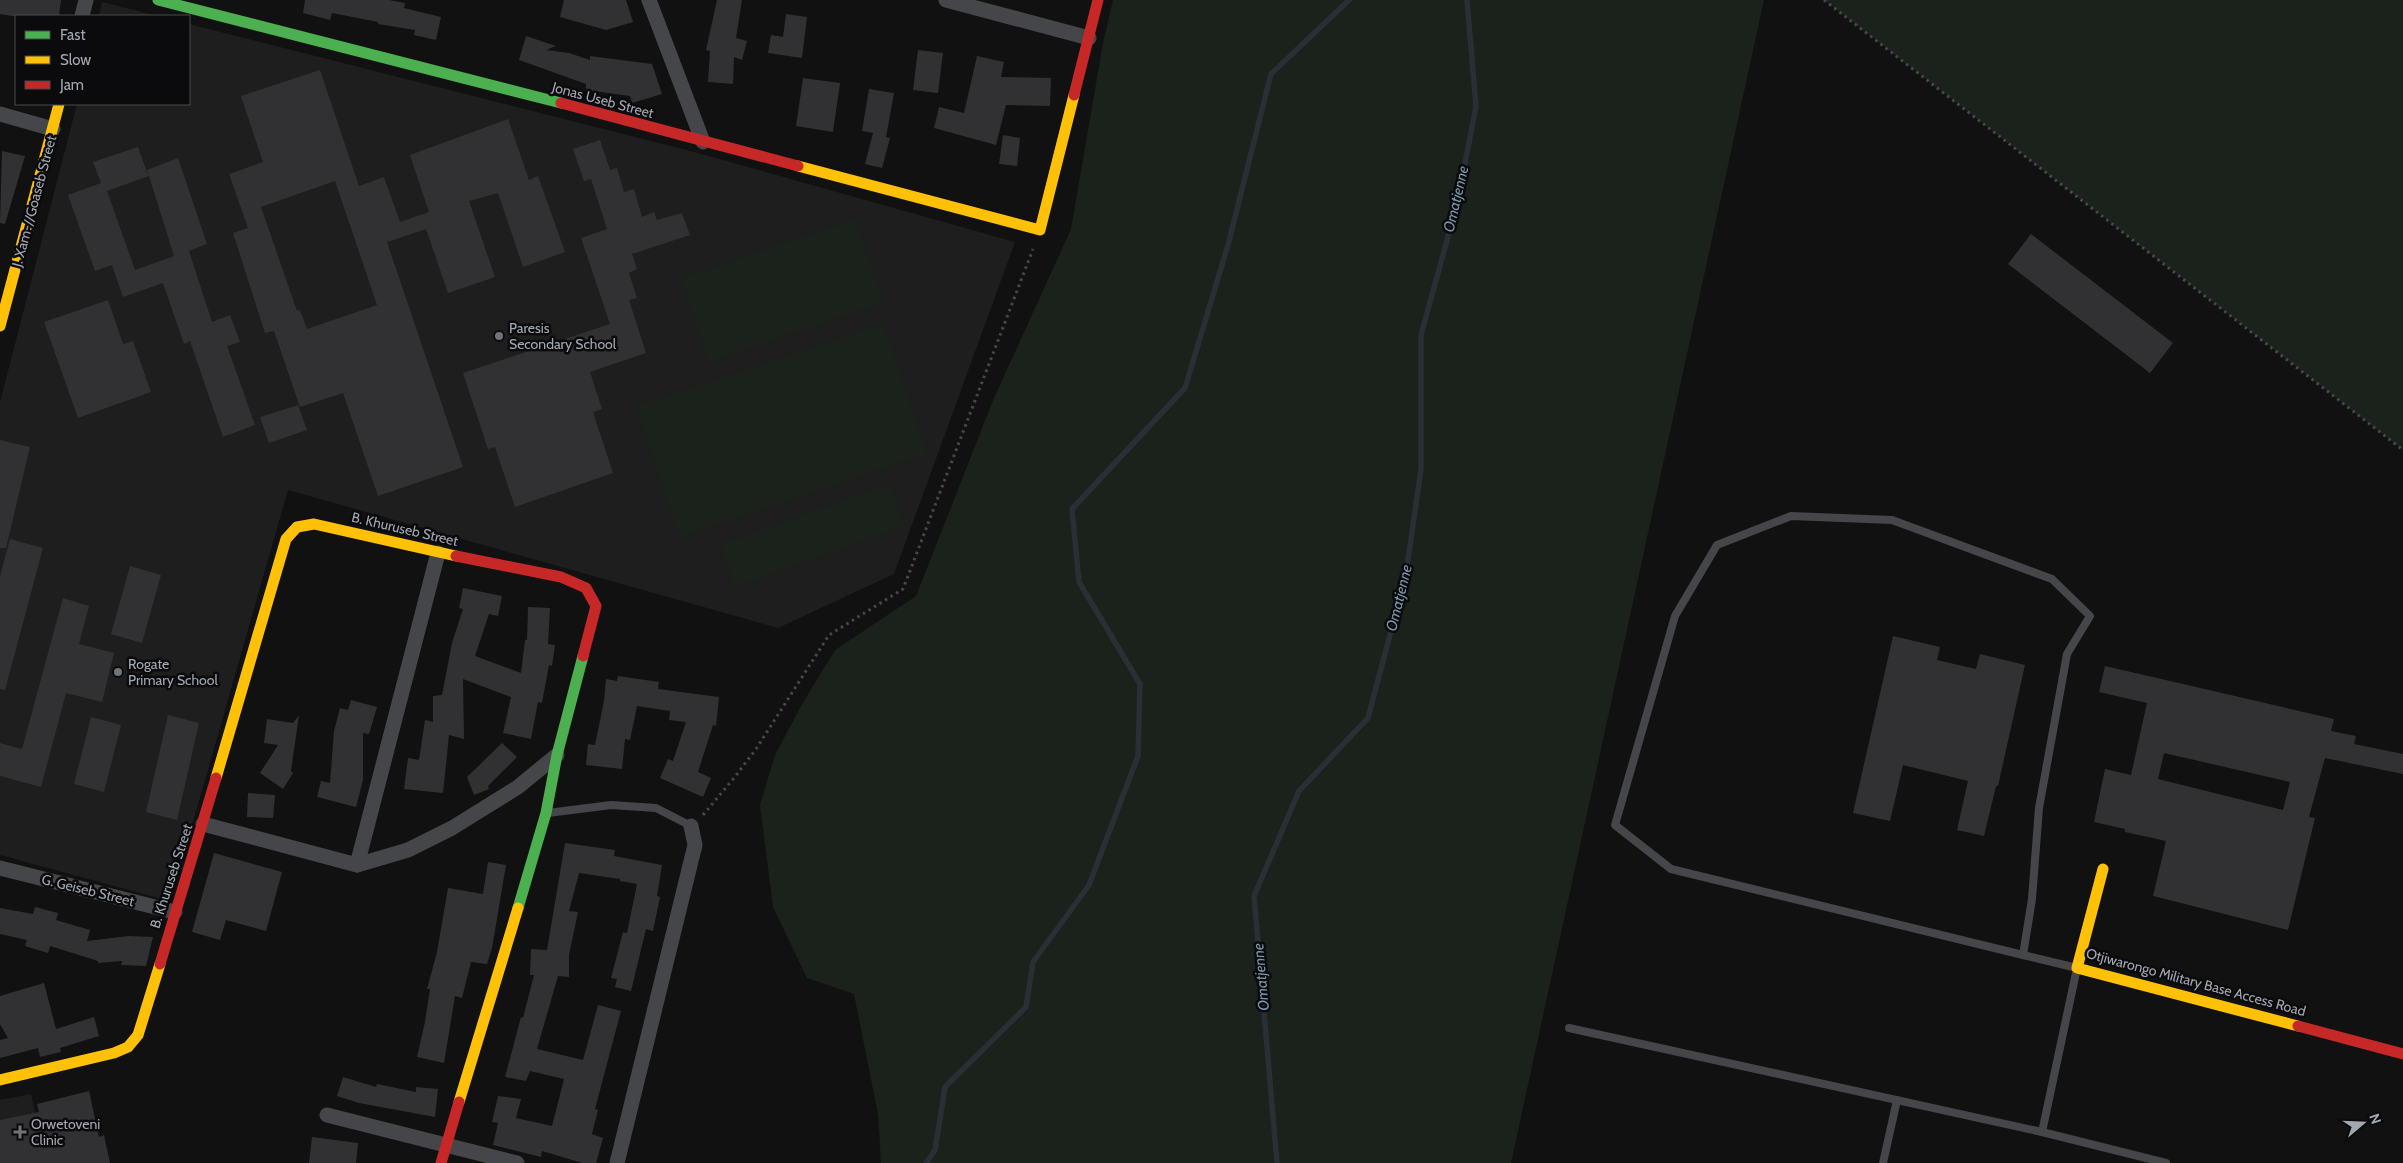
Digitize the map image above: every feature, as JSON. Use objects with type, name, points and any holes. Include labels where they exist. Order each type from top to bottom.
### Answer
[{"type":"street","points":[[82,15],[86,0]]},
{"type":"street","name":"Jonas Useb Street","points":[[158,0],[387,57],[1040,230]]},
{"type":"street","points":[[649,0],[703,142]]},
{"type":"street","points":[[946,0],[1089,38]]},
{"type":"street","points":[[1040,230],[1098,0]]},
{"type":"street","name":"J. Xam-//Goaseb Street","points":[[0,326],[6,278],[60,105]]},
{"type":"street","points":[[0,114],[53,129]]},
{"type":"street","name":"B. Khuruseb Street","points":[[0,1080],[114,1052],[128,1047],[138,1035],[204,824],[286,540],[297,527],[314,524],[438,553],[561,577],[586,588],[596,606],[557,755],[546,813],[441,1163]]},
{"type":"street","points":[[357,865],[438,553]]},
{"type":"street","points":[[204,824],[357,865],[408,850],[452,828],[518,787],[557,755]]},
{"type":"street","points":[[617,1163],[695,845],[691,826]]},
{"type":"street","name":"G. Geiseb Street","points":[[0,868],[175,912]]},
{"type":"street","name":"Otjiwarongo Military Base Access Road","points":[[2103,869],[2077,968],[2403,1054]]},
{"type":"street","points":[[327,1115],[517,1163]]},
{"type":"lane","points":[[2023,955],[2032,899],[2038,808],[2067,654],[2090,616],[2052,579],[1892,520],[1791,516],[1717,545],[1675,616],[1615,825],[1670,869],[2023,955],[2077,968],[2042,1132]]},
{"type":"lane","points":[[546,813],[611,805],[656,808],[691,826]]},
{"type":"lane","points":[[1569,1028],[2042,1132],[2163,1163]]},
{"type":"lane","points":[[1883,1163],[1897,1100]]},
{"type":"path","points":[[1824,0],[2403,450]]},
{"type":"path","points":[[691,826],[734,778],[756,749],[828,635],[903,589],[1040,230]]},
{"type":"shaded area","points":[[1113,0],[1764,0],[1511,1163],[881,1163],[878,1114],[854,994],[807,978],[773,907],[760,805],[775,755],[802,704],[835,650],[916,596],[994,398],[1071,229],[1103,43]]},
{"type":"shaded area","points":[[1824,0],[2403,0],[2403,450]]},
{"type":"shaded area","points":[[102,2],[154,15],[99,15]]},
{"type":"shaded area","name":"Paresis Secondary School","points":[[190,24],[698,153],[1015,242],[894,574],[778,628],[288,490],[175,885],[162,899],[0,855],[0,402],[77,105],[190,105]]},
{"type":"shaded area","points":[[855,219],[884,302],[709,362],[681,278]]},
{"type":"shaded area","points":[[883,323],[927,454],[679,537],[635,406]]},
{"type":"shaded area","points":[[890,483],[905,526],[735,587],[720,545]]},
{"type":"shaded area","name":"Orwetoveni Clinic","points":[[31,1094],[47,1163],[0,1163],[0,1100]]},
{"type":"building","points":[[0,0],[61,0],[59,15],[12,16],[0,14]]},
{"type":"building","points":[[305,0],[389,0],[405,3],[404,8],[441,17],[436,40],[414,35],[415,30],[378,24],[378,22],[332,13],[330,20],[303,13]]},
{"type":"building","points":[[564,0],[626,0],[633,22],[606,30],[560,17]]},
{"type":"building","points":[[717,0],[742,0],[736,38],[747,41],[742,60],[734,57],[733,84],[708,82],[710,51],[706,50]]},
{"type":"building","points":[[786,14],[807,17],[802,58],[768,53],[771,35],[783,37]]},
{"type":"building","points":[[526,36],[556,46],[546,50],[569,53],[590,60],[590,56],[652,64],[662,94],[632,103],[630,96],[586,90],[586,84],[519,60]]},
{"type":"building","points":[[918,50],[943,53],[938,93],[913,90]]},
{"type":"building","points":[[977,56],[1004,62],[1001,77],[1051,78],[1050,106],[1006,105],[996,145],[934,128],[939,107],[964,113]]},
{"type":"building","points":[[320,70],[359,186],[384,177],[400,222],[429,212],[410,155],[508,119],[529,180],[538,176],[565,252],[523,267],[498,193],[469,201],[495,277],[448,293],[426,229],[387,242],[463,467],[378,496],[343,393],[300,407],[274,331],[265,333],[233,233],[248,228],[229,174],[263,162],[241,96]],"holes":[[[335,181],[377,305],[307,329],[300,310],[297,311],[261,207]]]},
{"type":"building","points":[[803,78],[840,83],[833,132],[796,126]]},
{"type":"building","points":[[869,89],[894,93],[886,137],[890,138],[882,168],[865,164],[873,133],[862,131]]},
{"type":"building","points":[[1003,135],[1020,138],[1017,166],[999,164]]},
{"type":"building","points":[[600,140],[610,170],[617,168],[624,192],[634,189],[642,217],[654,212],[657,220],[682,213],[690,235],[632,254],[637,269],[629,273],[637,298],[629,300],[646,353],[590,372],[602,409],[593,412],[613,473],[515,507],[495,447],[488,449],[463,373],[610,324],[581,238],[607,229],[591,179],[584,181],[573,149]]},
{"type":"building","points":[[138,147],[148,175],[147,170],[178,158],[207,244],[189,251],[212,322],[230,315],[240,342],[227,346],[255,425],[223,437],[190,341],[184,344],[163,283],[123,297],[112,265],[95,271],[68,195],[101,183],[93,162]],"holes":[[[149,176],[174,256],[135,270],[107,191]]]},
{"type":"building","points":[[2,151],[25,156],[5,224],[0,223]]},
{"type":"building","points":[[2031,234],[2173,343],[2150,373],[2008,264]]},
{"type":"building","points":[[108,300],[123,344],[133,341],[151,392],[78,418],[44,322]]},
{"type":"building","points":[[298,405],[307,430],[269,443],[260,417]]},
{"type":"building","points":[[0,440],[30,447],[6,548],[0,548]]},
{"type":"building","points":[[10,539],[43,548],[5,690],[0,689],[0,576]]},
{"type":"building","points":[[130,566],[161,575],[142,643],[111,634]]},
{"type":"building","points":[[463,588],[502,596],[498,616],[489,614],[475,656],[521,673],[525,640],[527,640],[528,607],[550,608],[548,644],[555,645],[552,666],[549,665],[542,703],[538,702],[531,739],[503,733],[511,697],[463,679],[464,739],[449,735],[443,793],[404,789],[408,758],[419,760],[425,720],[433,722],[433,696],[442,695],[452,643],[463,609],[459,608]]},
{"type":"building","points":[[63,598],[89,606],[79,644],[114,653],[102,702],[66,693],[41,787],[0,776],[0,743],[22,749]]},
{"type":"building","points":[[1893,636],[1940,647],[1937,660],[1976,669],[1980,654],[2025,665],[1998,786],[1996,786],[1984,836],[1957,830],[1968,781],[1903,765],[1890,821],[1853,813]]},
{"type":"building","points":[[2105,666],[2334,719],[2331,731],[2356,736],[2354,744],[2403,754],[2403,774],[2325,758],[2309,817],[2315,818],[2288,930],[2153,896],[2166,841],[2125,832],[2125,829],[2094,822],[2105,769],[2131,775],[2147,703],[2099,692]],"holes":[[[2164,753],[2290,782],[2283,810],[2158,779]]]},
{"type":"building","points":[[618,676],[659,682],[658,689],[719,697],[716,726],[713,725],[698,772],[711,778],[703,797],[660,778],[668,759],[673,761],[686,722],[669,720],[670,711],[637,706],[630,740],[625,739],[622,769],[586,765],[588,744],[595,745],[604,701],[606,679],[617,681]]},
{"type":"building","points":[[351,700],[377,707],[369,734],[363,733],[363,780],[356,807],[317,797],[321,781],[330,783],[334,731],[340,708],[348,710]]},
{"type":"building","points":[[168,715],[199,723],[177,820],[146,812]]},
{"type":"building","points":[[299,715],[291,771],[293,773],[283,789],[260,773],[278,745],[264,743],[267,719],[293,723]]},
{"type":"building","points":[[91,717],[121,725],[104,792],[74,784]]},
{"type":"building","points":[[502,743],[517,757],[488,786],[489,789],[474,795],[467,777]]},
{"type":"building","points":[[248,793],[275,795],[273,818],[247,817]]},
{"type":"building","points":[[565,843],[615,850],[614,856],[662,865],[657,896],[660,897],[653,931],[646,929],[631,991],[615,987],[617,979],[611,978],[623,932],[627,933],[637,884],[620,881],[620,879],[579,873],[569,911],[578,912],[569,955],[569,977],[558,976],[537,1049],[583,1060],[598,1005],[621,1011],[595,1109],[598,1110],[592,1134],[603,1138],[596,1163],[582,1163],[542,1151],[541,1157],[493,1145],[498,1123],[492,1122],[498,1096],[521,1099],[516,1118],[552,1126],[564,1079],[530,1071],[526,1081],[505,1077],[534,975],[530,975],[531,949],[547,950]]},
{"type":"building","points":[[214,853],[282,872],[266,931],[226,920],[220,940],[192,932]]},
{"type":"building","points":[[488,862],[506,865],[492,948],[487,964],[471,962],[462,998],[455,996],[444,1063],[417,1057],[430,989],[427,989],[437,952],[448,888],[483,894]]},
{"type":"building","points":[[35,907],[58,913],[56,920],[90,930],[87,941],[129,936],[153,937],[146,966],[121,965],[122,961],[98,963],[98,961],[50,946],[48,953],[25,946],[27,940],[0,934],[0,908],[33,914]]},
{"type":"building","points":[[44,983],[56,1029],[94,1017],[99,1036],[60,1048],[61,1052],[40,1057],[38,1048],[0,1058],[0,1040],[8,1038],[0,1024],[0,996]]},
{"type":"building","points":[[343,1077],[376,1087],[377,1084],[416,1092],[416,1087],[438,1089],[435,1117],[359,1103],[337,1096]]},
{"type":"building","points":[[89,1091],[99,1137],[104,1135],[110,1163],[0,1163],[0,1120],[39,1112],[37,1104]]},
{"type":"building","points":[[312,1137],[358,1143],[356,1163],[309,1163]]},
{"type":"waterway","points":[[926,1163],[935,1150],[945,1087],[1026,1007],[1033,962],[1089,885],[1138,756],[1140,684],[1079,582],[1072,509],[1185,388],[1228,245],[1271,74],[1349,0]]},
{"type":"waterway","name":"Omatjenne","points":[[1277,1163],[1254,896],[1299,791],[1368,718],[1406,574],[1421,469],[1421,335],[1457,204],[1476,107],[1467,0]]},
{"type":"traffic: fast","points":[[158,0],[561,103]]},
{"type":"traffic: fast","points":[[518,908],[546,813],[557,755],[583,656]]},
{"type":"traffic: slow","points":[[798,166],[1040,230],[1074,95]]},
{"type":"traffic: slow","points":[[0,326],[59,105]]},
{"type":"traffic: slow","points":[[216,778],[286,539],[297,527],[314,524],[456,556]]},
{"type":"traffic: slow","points":[[2103,869],[2077,968],[2298,1026]]},
{"type":"traffic: slow","points":[[459,1102],[518,908]]},
{"type":"traffic: slow","points":[[0,1080],[114,1053],[128,1047],[138,1035],[160,964]]},
{"type":"traffic: jam","points":[[1074,95],[1098,0]]},
{"type":"traffic: jam","points":[[561,103],[798,166]]},
{"type":"traffic: jam","points":[[456,556],[561,577],[586,588],[596,606],[583,656]]},
{"type":"traffic: jam","points":[[160,964],[216,778]]},
{"type":"traffic: jam","points":[[2298,1026],[2403,1054]]},
{"type":"traffic: jam","points":[[441,1163],[459,1102]]},
{"type":"place","name":"Paresis Secondary School","points":[[499,336]]},
{"type":"place","name":"Rogate Primary School","points":[[118,672]]},
{"type":"place","name":"Orwetoveni Clinic","points":[[20,1132]]}]
